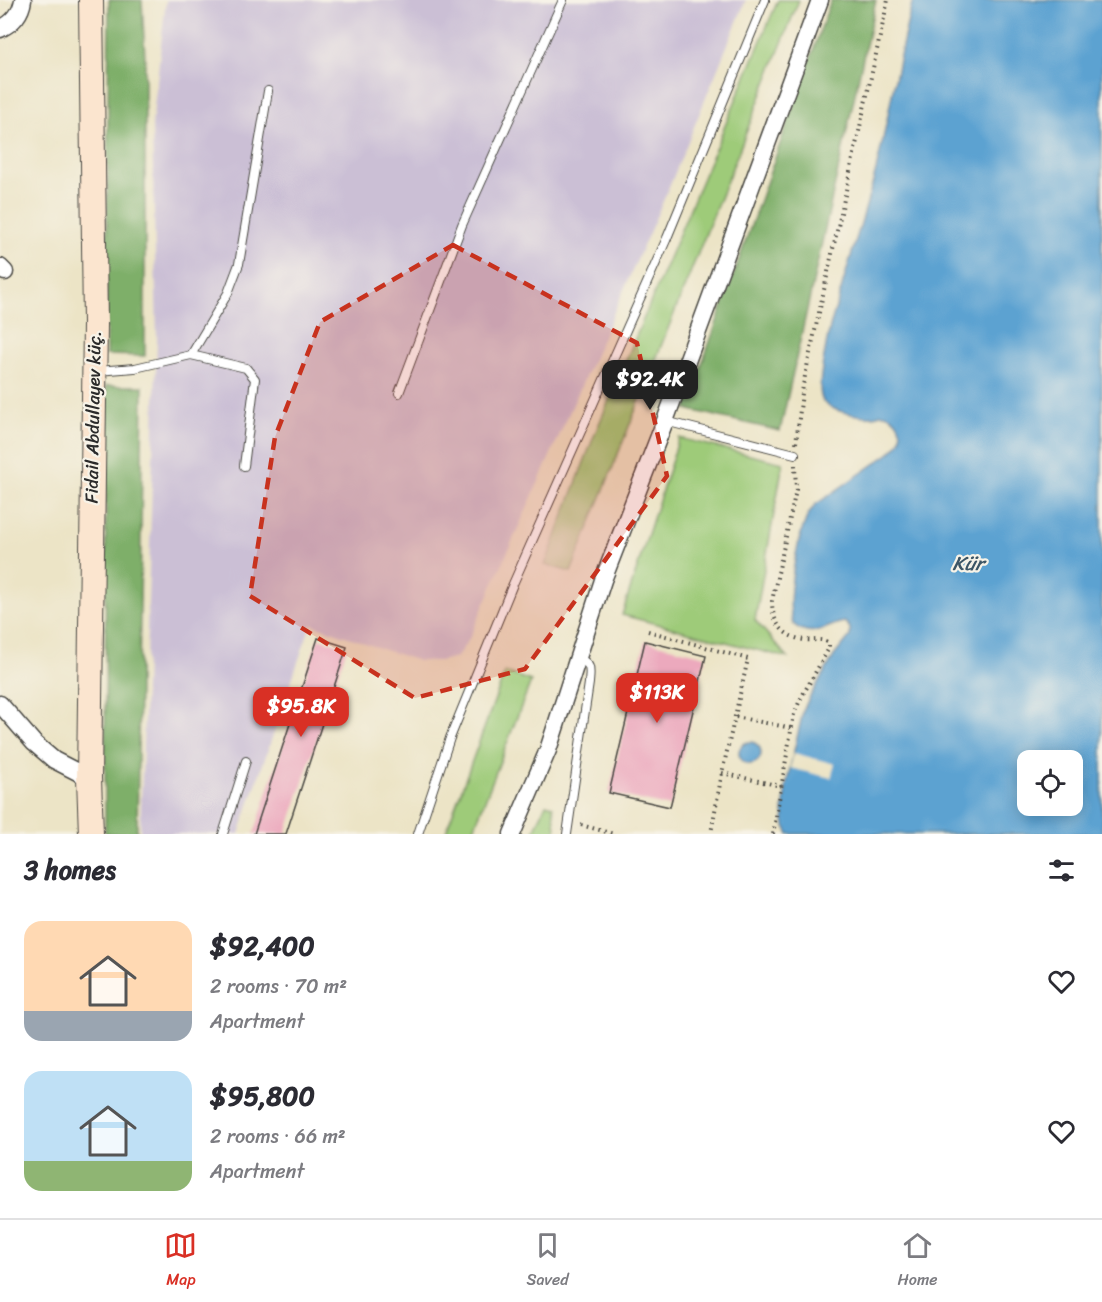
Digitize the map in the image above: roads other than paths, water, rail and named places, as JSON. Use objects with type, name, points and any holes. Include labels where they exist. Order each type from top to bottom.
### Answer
[{"type":"street","points":[[0,29],[11,24],[22,9],[23,0]]},
{"type":"street","name":"Fidail Abdullayev küç.","points":[[91,0],[95,324],[89,778],[91,834]]},
{"type":"street","points":[[512,834],[548,750],[603,580],[665,421],[820,0]]},
{"type":"street","points":[[0,704],[34,743],[54,760],[89,778]]},
{"type":"lane","points":[[399,393],[462,225],[563,0]]},
{"type":"lane","points":[[418,834],[450,738],[513,584],[667,238],[765,0]]},
{"type":"lane","points":[[191,355],[228,293],[239,264],[268,91]]},
{"type":"lane","points":[[93,371],[135,368],[191,355],[246,368],[255,379],[244,466]]},
{"type":"lane","points":[[665,421],[795,454]]},
{"type":"lane","points":[[567,834],[589,683],[590,668],[587,662],[579,658]]},
{"type":"lane","points":[[223,834],[246,761]]},
{"type":"water","name":"Kür","points":[[913,0],[1102,0],[1102,834],[789,834],[785,826],[783,812],[786,786],[803,711],[834,656],[850,636],[849,626],[844,622],[812,631],[800,629],[793,624],[791,586],[803,527],[815,505],[890,453],[901,439],[899,425],[889,415],[860,415],[837,410],[822,399],[820,387],[828,334],[874,178]]},
{"type":"water","points":[[750,742],[758,745],[761,753],[758,761],[750,764],[742,761],[739,753],[742,745]]}]
